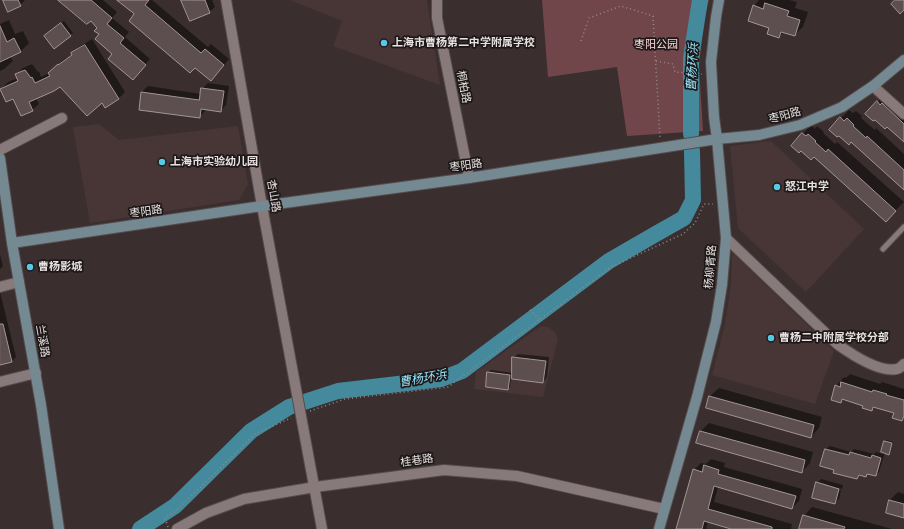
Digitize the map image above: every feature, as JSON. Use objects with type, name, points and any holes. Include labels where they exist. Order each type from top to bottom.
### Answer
[{"type":"street","name":"杏山路","points":[[226,0],[262,206],[301,413]]},
{"type":"street","name":"桐柏路","points":[[437,0],[437,18],[469,178]]},
{"type":"street","name":"杨柳青路","points":[[659,529],[697,397],[716,322],[722,285],[726,238],[714,117],[711,62],[719,0]]},
{"type":"street","name":"枣阳路","points":[[12,243],[262,206],[469,178],[661,147],[759,135],[800,125],[842,107],[873,86],[904,60]]},
{"type":"street","points":[[873,86],[904,114]]},
{"type":"street","points":[[0,150],[62,118]]},
{"type":"street","name":"兰溪路","points":[[0,158],[12,243],[36,373],[59,529]]},
{"type":"street","points":[[726,238],[837,344],[853,355],[886,369],[898,369],[904,364]]},
{"type":"street","points":[[0,287],[19,282]]},
{"type":"street","points":[[0,382],[36,373]]},
{"type":"street","points":[[301,413],[322,529]]},
{"type":"street","name":"桂巷路","points":[[177,529],[206,514],[244,499],[315,487],[444,470],[517,476],[664,509]]},
{"type":"lane","points":[[883,249],[904,226]]},
{"type":"path","points":[[581,41],[589,18],[621,6],[653,16],[661,147]]},
{"type":"path","points":[[656,61],[673,64],[675,72],[696,74]]},
{"type":"path","points":[[168,529],[166,518],[256,434],[301,413],[345,399],[448,387],[611,267],[683,234],[695,223],[704,204],[723,204]]},
{"type":"path","points":[[530,310],[540,320]]},
{"type":"shaded area","name":"上海市曹杨第二中学附属学校","points":[[290,0],[427,0],[440,85],[333,46],[342,21]]},
{"type":"shaded area","name":"上海市实验幼儿园","points":[[99,124],[119,140],[238,126],[248,184],[239,200],[90,223],[73,127]]},
{"type":"shaded area","name":"怒江中学","points":[[771,141],[864,229],[806,292],[738,228],[730,146]]},
{"type":"shaded area","name":"曹杨二中附属学校分部","points":[[732,252],[834,351],[815,404],[712,375],[725,324],[731,284]]},
{"type":"shaded area","points":[[541,326],[548,327],[555,332],[558,339],[543,397],[474,389],[476,372]]},
{"type":"green space","name":"枣阳公园","points":[[542,0],[709,0],[704,20],[699,65],[703,131],[627,136],[617,67],[548,77]]},
{"type":"building","points":[[3,0],[18,0],[21,6],[8,12]]},
{"type":"building","points":[[58,0],[91,0],[112,18],[107,24],[124,38],[120,43],[146,65],[133,80],[108,59],[112,54],[95,39],[99,34],[94,31],[97,28],[91,21],[87,24]]},
{"type":"building","points":[[117,0],[149,0],[145,5],[201,53],[205,49],[224,65],[211,81],[195,68],[190,73],[129,21],[134,14]]},
{"type":"building","points":[[181,0],[205,0],[210,13],[190,21]]},
{"type":"building","points":[[895,0],[904,0],[904,10],[900,14],[891,4]]},
{"type":"building","points":[[765,3],[789,11],[787,16],[800,20],[795,36],[781,32],[779,38],[767,34],[769,28],[748,21],[753,5],[763,9]]},
{"type":"building","points":[[61,23],[71,36],[54,49],[44,36]]},
{"type":"building","points":[[0,26],[7,42],[14,38],[21,52],[0,62]]},
{"type":"building","points":[[85,45],[119,99],[105,108],[102,103],[87,116],[60,87],[29,102],[33,111],[21,116],[13,99],[6,102],[0,89],[18,81],[15,74],[25,70],[31,78],[32,77],[35,83],[50,76],[48,73],[58,64],[72,55],[71,53]]},
{"type":"building","points":[[201,88],[224,91],[221,112],[201,109],[200,118],[139,110],[141,92],[199,100]]},
{"type":"building","points":[[877,101],[880,105],[882,103],[904,124],[904,142],[887,127],[885,129],[865,114]]},
{"type":"building","points":[[840,117],[844,121],[847,118],[866,138],[867,136],[904,170],[904,190],[851,142],[849,145],[829,130]]},
{"type":"building","points":[[802,133],[806,136],[808,134],[826,152],[828,149],[896,211],[886,222],[814,157],[811,160],[801,151],[799,153],[791,146]]},
{"type":"building","points":[[0,324],[3,324],[12,362],[0,365]]},
{"type":"building","points":[[512,357],[546,361],[543,383],[512,379]]},
{"type":"building","points":[[487,372],[510,375],[508,390],[486,387]]},
{"type":"building","points":[[841,382],[904,400],[904,416],[902,421],[892,418],[894,413],[873,407],[872,411],[862,408],[863,406],[842,399],[841,403],[831,400],[835,385],[840,387]]},
{"type":"building","points":[[709,396],[814,425],[811,438],[706,408]]},
{"type":"building","points":[[700,431],[805,460],[802,473],[696,443]]},
{"type":"building","points":[[884,441],[892,443],[889,455],[881,452]]},
{"type":"building","points":[[825,449],[849,455],[850,452],[871,458],[872,455],[881,458],[876,476],[867,474],[866,477],[859,475],[857,479],[833,473],[834,470],[820,466]]},
{"type":"building","points":[[704,465],[719,470],[718,474],[796,496],[792,509],[714,486],[708,509],[772,527],[772,529],[731,529],[704,521],[702,529],[676,529],[693,469],[702,472]]},
{"type":"building","points":[[816,482],[839,489],[835,504],[812,498]]},
{"type":"building","points":[[889,500],[904,504],[904,518],[886,513]]},
{"type":"building","points":[[803,515],[845,527],[844,529],[799,529]]},
{"type":"waterway","name":"曹杨环浜","points":[[691,134],[691,58],[700,0]]},
{"type":"waterway","name":"曹杨环浜","points":[[140,529],[175,506],[251,431],[289,407],[338,391],[441,379],[462,371],[609,261],[684,218],[693,200],[692,151]]},
{"type":"place","name":"上海市曹杨第二中学附属学校","points":[[384,43]]},
{"type":"place","name":"上海市实验幼儿园","points":[[162,162]]},
{"type":"place","name":"怒江中学","points":[[777,187]]},
{"type":"place","name":"曹杨影城","points":[[30,267]]},
{"type":"place","name":"曹杨二中附属学校分部","points":[[771,338]]}]
